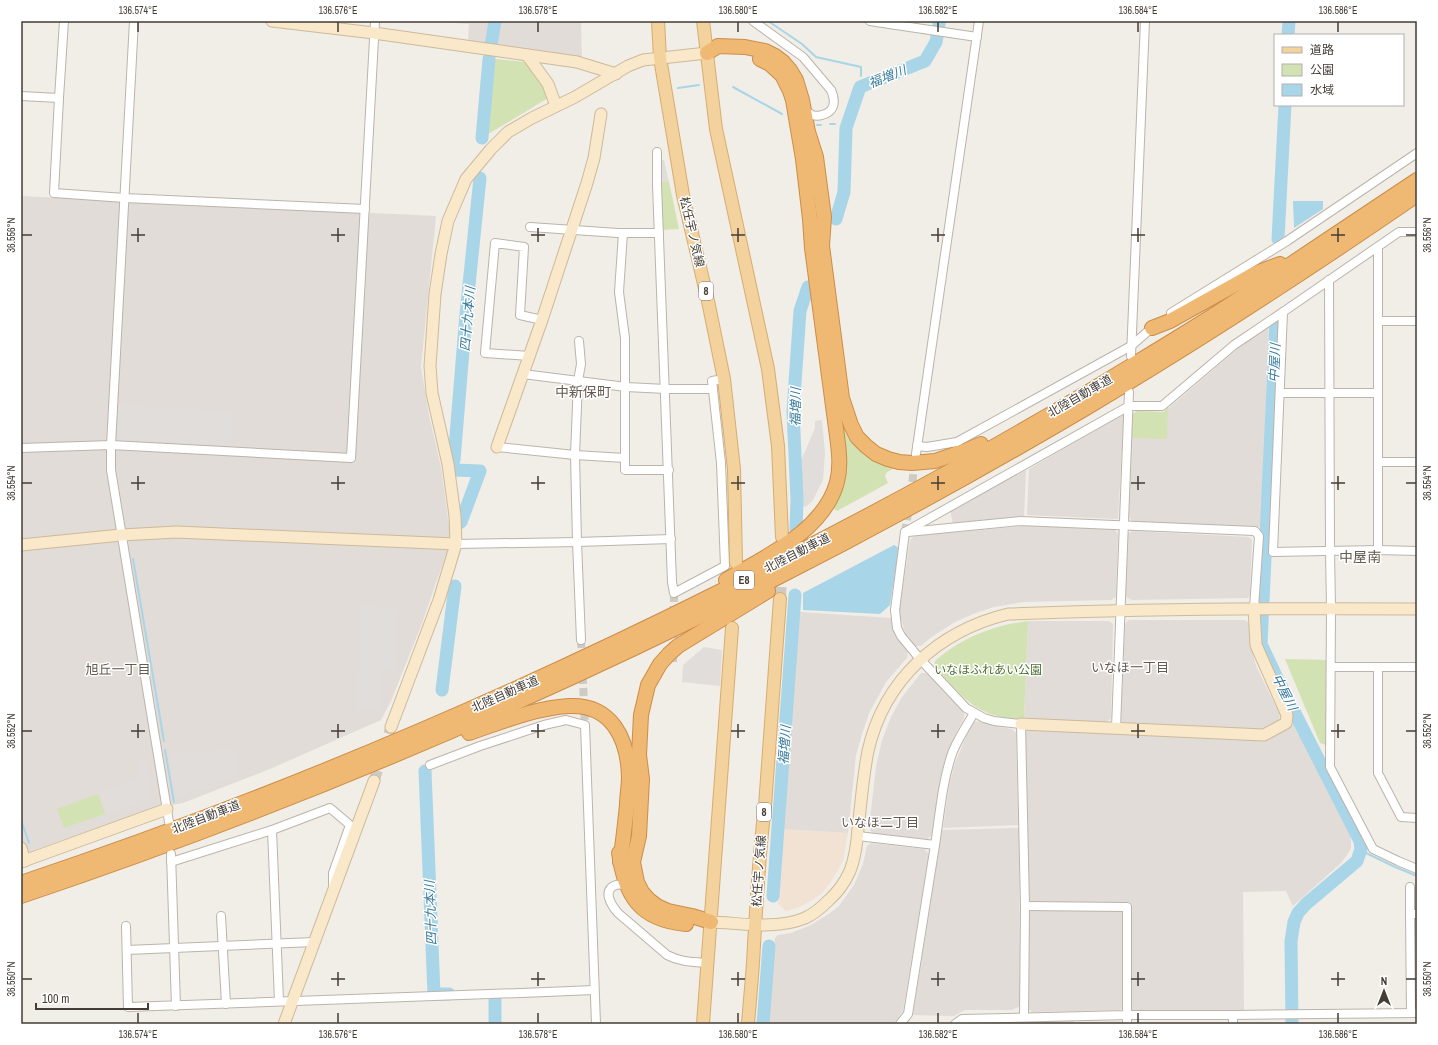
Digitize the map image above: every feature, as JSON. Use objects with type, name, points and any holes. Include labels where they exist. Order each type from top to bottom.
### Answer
[{"type":"highway","points":[[707,53],[718,46],[737,46],[765,51],[783,62],[796,80],[804,109],[803,159],[810,219],[817,247],[842,398],[850,425],[857,437],[876,454],[899,462],[923,463],[935,461],[968,450],[1031,419],[1140,357],[1170,342]]},
{"type":"highway","points":[[707,53],[752,57],[766,62],[777,69],[782,75],[790,91],[803,133]]},
{"type":"highway","name":"北陸自動車道","points":[[21,883],[180,827],[317,774],[455,716],[609,647],[777,563],[884,508],[1089,391],[1170,342],[1305,255],[1417,180]]},
{"type":"highway","name":"北陸自動車道","points":[[21,896],[176,841],[322,786],[460,728],[608,661],[775,579],[987,465],[1086,408],[1177,353],[1337,250],[1417,195]]},
{"type":"highway","points":[[609,647],[788,543],[814,522],[831,498],[838,481],[839,452],[817,247]]},
{"type":"highway","points":[[1152,328],[1170,321],[1256,273],[1305,255]]},
{"type":"highway","points":[[711,922],[668,911],[649,900],[642,892],[627,862],[617,835],[621,776],[633,755],[640,733],[644,699],[654,674],[660,664],[678,646],[866,531]]},
{"type":"highway","points":[[322,786],[523,715],[558,707],[580,706],[590,708],[608,718],[620,734],[624,743],[633,755],[642,779],[639,836],[627,862],[626,885],[638,904],[665,921],[692,925],[711,922]]},
{"type":"main road","name":"松任宇ノ気線","points":[[658,21],[660,58],[683,195],[708,301],[724,379],[734,469],[736,563]]},
{"type":"main road","points":[[703,21],[718,136],[768,369],[778,446],[782,537]]},
{"type":"main road","name":"松任宇ノ気線","points":[[748,1024],[760,839],[765,806],[780,599]]},
{"type":"main road","points":[[703,1024],[732,628]]},
{"type":"street","points":[[64,21],[54,193],[125,198],[365,209]]},
{"type":"street","points":[[134,21],[111,445],[111,470],[169,822]]},
{"type":"street","points":[[272,21],[577,62],[616,74]]},
{"type":"street","points":[[21,448],[111,445],[351,458],[375,21]]},
{"type":"street","points":[[753,21],[803,57],[831,90],[834,105],[832,110],[828,113],[817,116],[804,109]]},
{"type":"street","points":[[870,21],[897,23],[977,37]]},
{"type":"street","points":[[979,21],[917,450],[957,442],[1131,346],[1168,314],[1287,241],[1417,153]]},
{"type":"street","points":[[1131,356],[1145,21]]},
{"type":"street","points":[[391,727],[439,600],[456,544],[452,490],[448,464],[432,392],[430,366],[435,294],[441,254],[448,221],[466,179],[490,149],[508,132],[616,74],[628,66],[643,60],[707,53]]},
{"type":"street","points":[[527,55],[548,84],[556,106]]},
{"type":"street","points":[[21,96],[59,98]]},
{"type":"street","points":[[601,114],[594,158],[572,231],[530,356],[497,447],[576,455],[625,458]]},
{"type":"street","points":[[657,152],[657,185],[674,594],[725,566],[721,463],[712,381],[724,379]]},
{"type":"street","points":[[530,227],[572,231],[659,233]]},
{"type":"street","points":[[905,532],[1129,406],[1162,406],[1234,345],[1329,280],[1400,232],[1417,232]]},
{"type":"street","points":[[623,233],[619,292],[625,338],[625,470],[669,470]]},
{"type":"street","points":[[530,356],[484,353],[495,243],[524,247],[520,315],[542,320]]},
{"type":"street","points":[[1378,247],[1378,550]]},
{"type":"street","points":[[1329,280],[1331,608],[1330,767],[1373,849],[1417,869]]},
{"type":"street","points":[[1283,312],[1273,552],[1378,550],[1417,551]]},
{"type":"street","points":[[1378,321],[1417,321]]},
{"type":"street","points":[[579,341],[581,364],[578,381],[576,455],[577,542],[581,640]]},
{"type":"street","points":[[523,374],[626,387],[713,389]]},
{"type":"street","points":[[1116,728],[1130,392]]},
{"type":"street","points":[[1280,393],[1378,393]]},
{"type":"street","points":[[1378,462],[1417,462]]},
{"type":"street","points":[[1020,521],[1255,531],[1259,536],[1256,645],[1287,715],[1286,723],[1264,735],[1021,724],[994,721],[974,713],[960,702],[920,659],[906,643],[897,628],[895,604],[905,532],[1020,521]]},
{"type":"street","points":[[21,545],[121,535],[177,532],[456,544],[671,539]]},
{"type":"street","points":[[711,922],[755,924],[786,923],[797,921],[806,918],[821,908],[838,891],[848,875],[855,853],[866,764],[874,730],[883,710],[898,686],[920,659],[963,629],[1008,614],[1120,610],[1257,608],[1417,609]]},
{"type":"street","points":[[1331,667],[1417,667]]},
{"type":"street","points":[[1378,667],[1378,773],[1401,817],[1417,818]]},
{"type":"street","points":[[900,1024],[908,1014],[943,790],[949,765],[959,739],[974,713]]},
{"type":"street","points":[[430,765],[480,746],[544,725],[566,720],[585,725],[596,1024]]},
{"type":"street","points":[[1021,724],[1026,1019]]},
{"type":"street","points":[[284,1024],[374,781]]},
{"type":"street","points":[[176,1006],[171,858],[272,830],[330,808],[350,824],[333,873],[333,890]]},
{"type":"street","points":[[21,848],[23,861],[167,810]]},
{"type":"street","points":[[272,830],[279,1002]]},
{"type":"street","points":[[858,836],[935,846]]},
{"type":"street","points":[[626,885],[616,885],[609,893],[611,905],[618,913],[667,955],[676,960],[685,962],[708,963]]},
{"type":"street","points":[[955,1024],[962,1019],[1233,1020],[1294,1014],[1414,1013],[1414,914],[1410,887]]},
{"type":"street","points":[[1025,906],[1127,907],[1127,1020]]},
{"type":"street","points":[[221,916],[226,1004]]},
{"type":"street","points":[[126,926],[128,1007],[384,999],[594,990]]},
{"type":"street","points":[[127,950],[314,942]]},
{"type":"shaded area","points":[[425,21],[581,21],[582,58],[468,42],[469,24]]},
{"type":"shaded area","points":[[660,160],[664,160],[669,182],[661,182]]},
{"type":"shaded area","points":[[21,196],[436,216],[421,367],[429,415],[441,467],[451,540],[421,626],[391,701],[381,720],[270,769],[183,803],[154,808],[37,849],[21,858]]},
{"type":"shaded area","points":[[1269,322],[1261,527],[1133,522],[1129,517],[1132,415],[1137,411],[1164,412]]},
{"type":"shaded area","points":[[119,405],[232,411],[231,446],[117,439]]},
{"type":"shaded area","points":[[1124,412],[1118,519],[1027,515],[1029,469]]},
{"type":"shaded area","points":[[822,420],[825,453],[823,480],[813,500],[807,506],[803,507],[801,461],[815,428],[815,421]]},
{"type":"shaded area","points":[[1026,470],[1024,516],[953,524],[950,510]]},
{"type":"shaded area","points":[[1025,526],[1114,529],[1118,534],[1116,597],[1111,600],[1024,602],[994,607],[955,622],[930,638],[921,646],[915,646],[905,633],[900,616],[900,606],[910,540],[914,536]]},
{"type":"shaded area","points":[[1132,531],[1249,537],[1252,540],[1250,595],[1248,598],[1132,600],[1124,596],[1128,534]]},
{"type":"shaded area","points":[[361,605],[395,608],[394,671],[381,670],[380,711],[357,710]]},
{"type":"shaded area","points":[[800,612],[892,618],[895,634],[908,651],[907,658],[886,682],[870,711],[863,731],[856,755],[848,833],[783,829]]},
{"type":"shaded area","points":[[1129,620],[1245,620],[1249,623],[1252,650],[1256,666],[1280,715],[1279,720],[1263,729],[1123,723],[1121,720],[1125,624]]},
{"type":"shaded area","points":[[1028,621],[1109,621],[1113,624],[1111,718],[1106,723],[1024,719]]},
{"type":"shaded area","points":[[704,647],[722,650],[720,686],[682,682],[683,665]]},
{"type":"shaded area","points":[[921,673],[926,673],[964,713],[964,718],[954,737],[945,760],[941,775],[931,836],[927,839],[872,833],[869,828],[876,767],[882,740],[891,717],[902,697]]},
{"type":"shaded area","points":[[980,721],[994,726],[1012,729],[1016,733],[1018,825],[943,828],[949,786],[955,763],[970,728],[975,722]]},
{"type":"shaded area","points":[[1293,723],[1351,835],[1351,848],[1340,864],[1293,906],[1286,891],[1243,892],[1244,1010],[1132,1011],[1132,904],[1028,904],[1025,732],[1031,729],[1263,740]]},
{"type":"shaded area","points":[[237,750],[239,774],[177,798],[171,751]]},
{"type":"shaded area","points":[[138,760],[145,760],[151,797],[107,814],[100,792],[140,779]]},
{"type":"shaded area","points":[[1019,828],[1020,1006],[1012,1010],[965,1010],[954,1016],[913,1015],[942,830]]},
{"type":"shaded area","points":[[783,829],[848,833],[843,861],[831,882],[822,893],[814,899],[798,908],[786,911],[778,904]]},
{"type":"shaded area","points":[[871,843],[924,849],[929,854],[903,1011],[894,1024],[768,1024],[775,938],[778,935],[791,933],[811,925],[839,906],[854,885],[863,864],[867,846]]},
{"type":"shaded area","points":[[1032,910],[1122,911],[1123,1008],[1119,1010],[1032,1012],[1028,1008],[1027,914]]},
{"type":"shaded area","points":[[1030,1021],[1074,1021],[1074,1024],[1030,1024]]},
{"type":"shaded area","points":[[1121,1021],[1121,1024],[1078,1024],[1078,1022]]},
{"type":"green space","points":[[495,59],[526,62],[543,84],[548,98],[485,136]]},
{"type":"green space","points":[[661,182],[669,182],[679,229],[662,230]]},
{"type":"green space","points":[[1168,407],[1167,439],[1132,438],[1132,415],[1137,411],[1164,412]]},
{"type":"green space","points":[[841,417],[895,468],[887,472],[885,476],[888,483],[837,511],[832,507]]},
{"type":"green space","name":"いなほふれあい公園","points":[[1028,621],[1024,719],[994,715],[983,710],[963,697],[934,666],[935,661],[956,645],[967,639],[1002,626]]},
{"type":"green space","points":[[1285,659],[1326,660],[1326,745],[1320,743]]},
{"type":"green space","points":[[98,794],[105,814],[64,828],[57,809]]},
{"type":"water","points":[[1293,201],[1323,201],[1323,209],[1294,228]]},
{"type":"water","points":[[894,545],[899,548],[890,605],[880,614],[803,610],[803,593]]},
{"type":"waterway","name":"四十九本川","points":[[491,46],[495,21]]},
{"type":"waterway","points":[[768,21],[802,44],[816,57],[861,67],[861,76]]},
{"type":"waterway","name":"中屋川","points":[[1288,34],[1289,21]]},
{"type":"waterway","name":"福増川","points":[[836,219],[844,192],[846,128],[860,87],[925,61],[936,42],[937,36]]},
{"type":"waterway","name":"四十九本川","points":[[482,138],[489,59]]},
{"type":"waterway","name":"福増川","points":[[860,87],[861,82]]},
{"type":"waterway","points":[[678,88],[699,85]]},
{"type":"waterway","points":[[733,87],[782,114]]},
{"type":"waterway","name":"中屋川","points":[[1278,239],[1285,106]]},
{"type":"waterway","points":[[830,124],[835,124]]},
{"type":"waterway","name":"四十九本川","points":[[454,460],[466,314],[480,178]]},
{"type":"waterway","name":"福増川","points":[[796,529],[797,500],[793,411],[800,311],[808,287]]},
{"type":"waterway","name":"中屋川","points":[[1276,321],[1261,644],[1360,841],[1361,849],[1357,861],[1306,904],[1298,913],[1294,922],[1291,941],[1292,1024]]},
{"type":"waterway","name":"四十九本川","points":[[455,470],[480,471],[461,522]]},
{"type":"waterway","points":[[133,559],[164,741]]},
{"type":"waterway","name":"四十九本川","points":[[442,690],[455,586]]},
{"type":"waterway","name":"福増川","points":[[773,896],[795,595]]},
{"type":"waterway","points":[[165,750],[174,802]]},
{"type":"waterway","name":"四十九本川","points":[[425,771],[434,994],[449,994]]},
{"type":"waterway","points":[[21,820],[29,843]]},
{"type":"waterway","points":[[1366,853],[1417,876]]},
{"type":"waterway","name":"福増川","points":[[763,1024],[769,946]]},
{"type":"waterway","name":"四十九本川","points":[[495,1000],[495,1024]]},
{"type":"tunnel","points":[[911,494],[915,459]]},
{"type":"tunnel","points":[[905,532],[909,507]]},
{"type":"tunnel","points":[[780,599],[781,568]]},
{"type":"tunnel","points":[[673,662],[674,593]]},
{"type":"tunnel","points":[[581,640],[585,725]]},
{"type":"tunnel","points":[[374,781],[391,727]]},
{"type":"district","name":"中新保町","points":[[583,392]]},
{"type":"district","name":"中屋南","points":[[1360,557]]},
{"type":"district","name":"いなほ一丁目","points":[[1130,667]]},
{"type":"district","name":"旭丘一丁目","points":[[118,669]]},
{"type":"district","name":"いなほ二丁目","points":[[880,822]]}]
